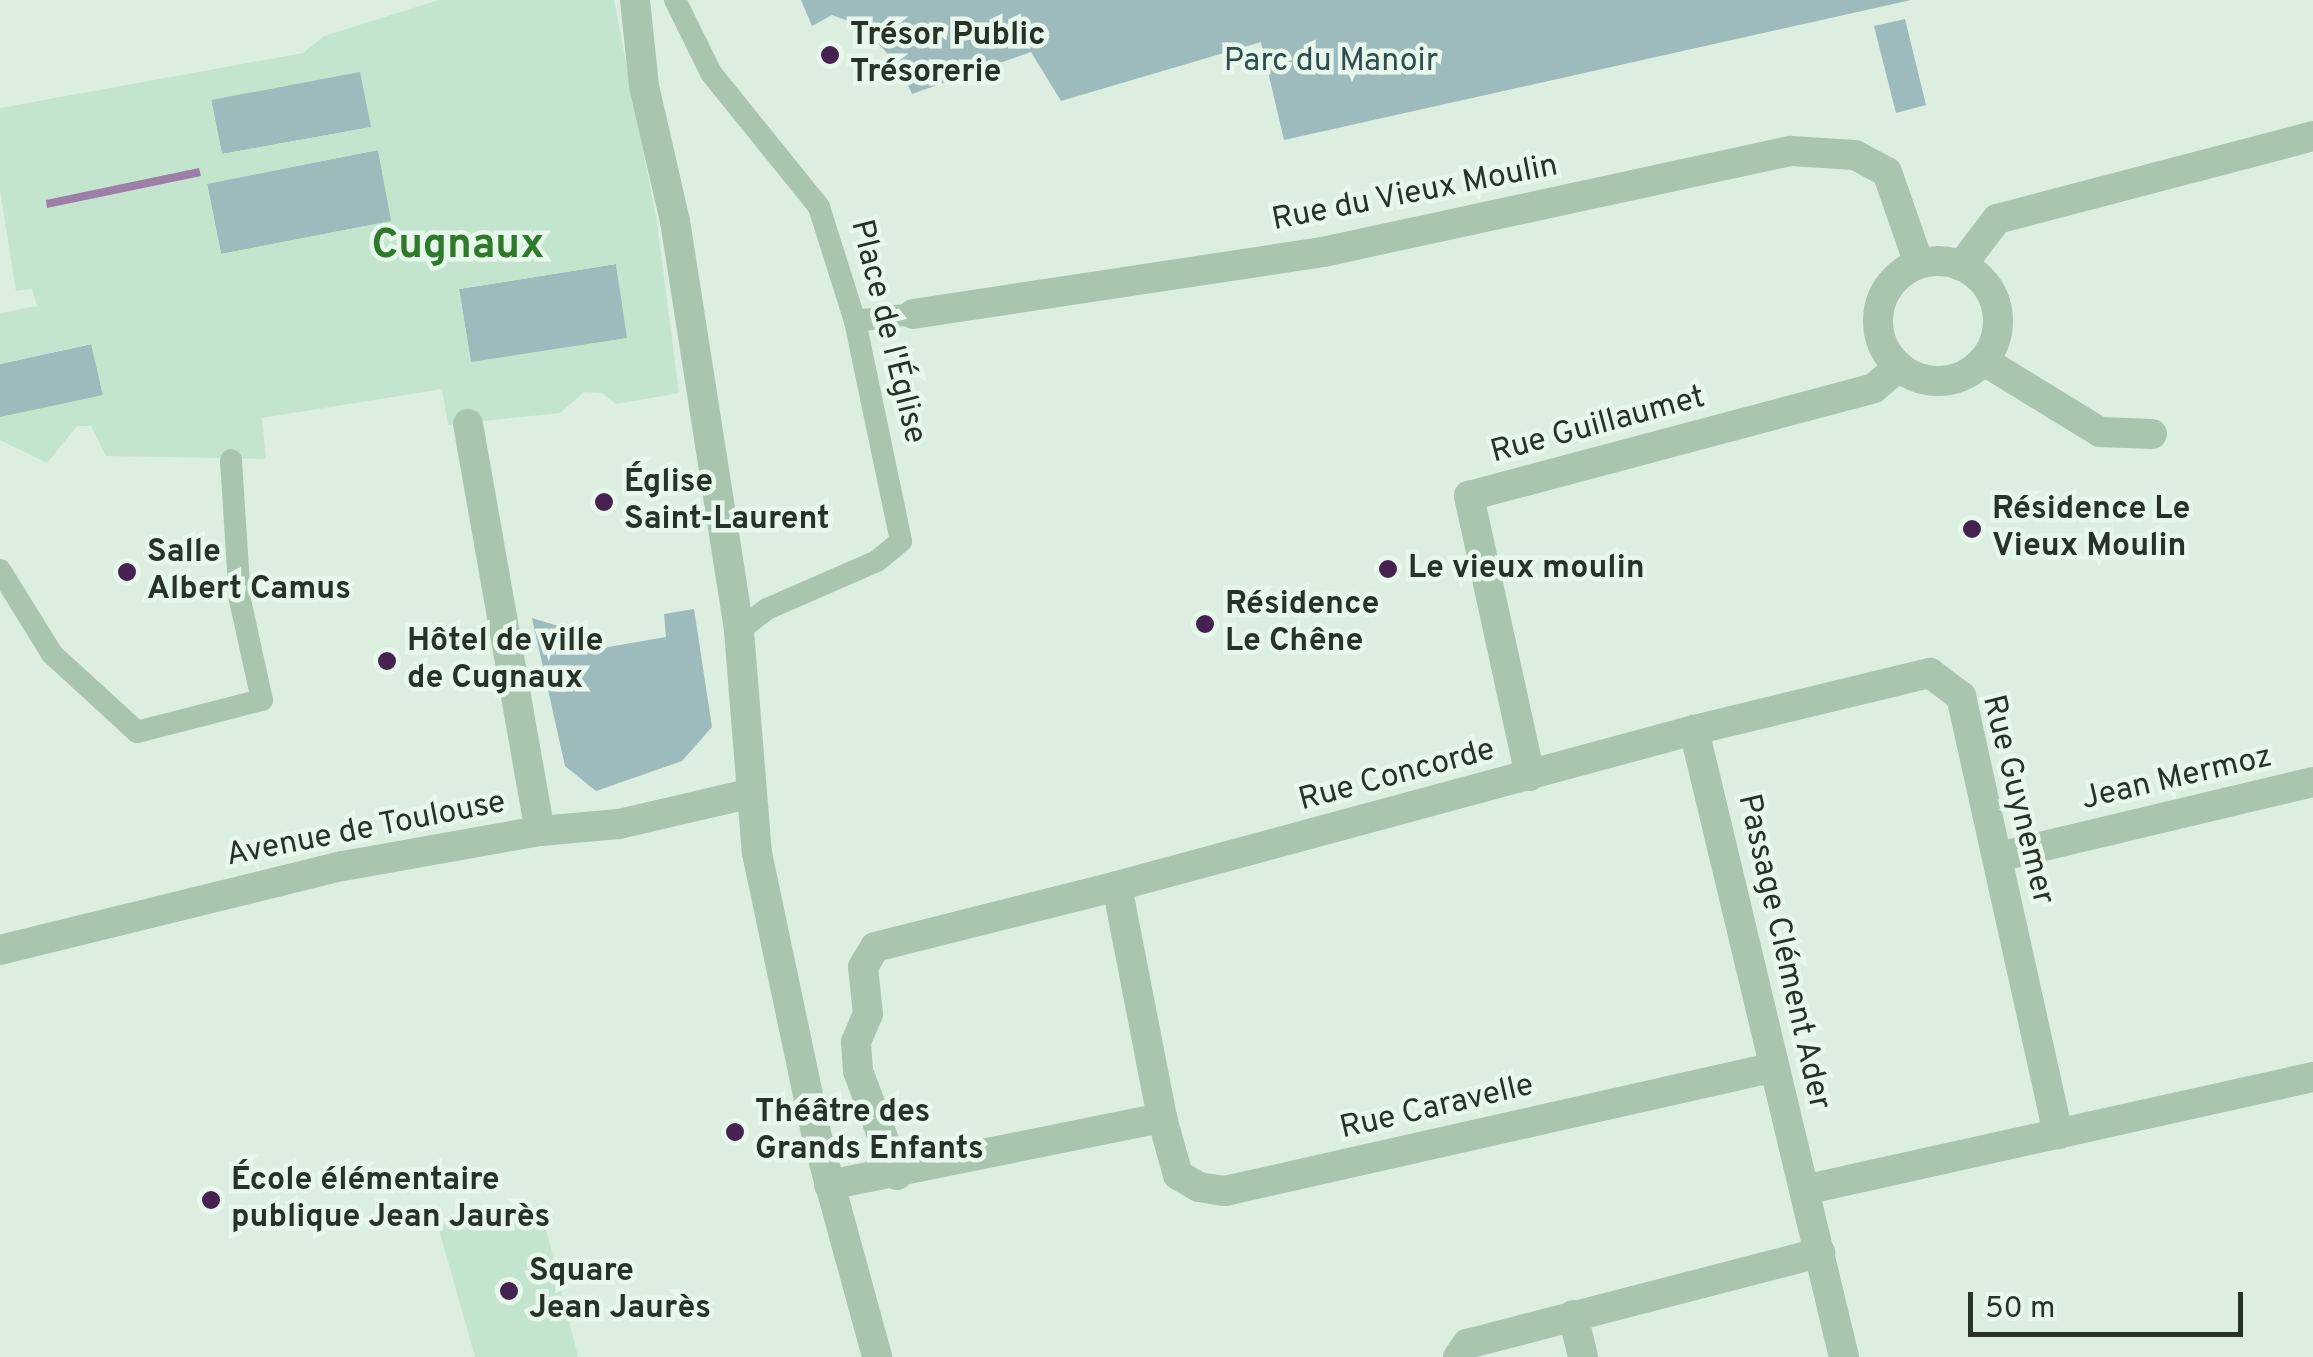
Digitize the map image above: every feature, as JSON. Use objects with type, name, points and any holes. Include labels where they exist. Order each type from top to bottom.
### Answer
[{"type":"street","points":[[636,0],[644,86],[675,221],[739,631],[748,794],[829,1185],[877,1357]]},
{"type":"street","points":[[1961,266],[1997,219],[2313,136]]},
{"type":"street","name":"Rue du Vieux Moulin","points":[[913,314],[1323,252],[1791,151],[1856,155],[1887,172],[1919,264]]},
{"type":"street","points":[[1919,264],[1961,266],[1980,278],[1996,307],[1995,341],[1984,361],[1952,380],[1915,376],[1898,366],[1882,340],[1880,309],[1894,282],[1919,264]]},
{"type":"street","points":[[1984,361],[2100,432],[2152,434]]},
{"type":"street","name":"Rue Guillaumet","points":[[1530,776],[1469,496],[1874,388],[1898,366]]},
{"type":"street","points":[[468,424],[540,831]]},
{"type":"street","name":"Rue Guynemer","points":[[1694,730],[1930,673],[1961,696],[2058,1134]]},
{"type":"street","name":"Rue Concorde","points":[[897,1175],[858,1071],[856,1042],[868,1014],[864,967],[875,947],[1694,730]]},
{"type":"street","name":"Passage Clément Ader","points":[[1694,730],[1771,1068],[1844,1357]]},
{"type":"street","name":"Jean Mermoz","points":[[1998,857],[2313,782]]},
{"type":"street","name":"Avenue de Toulouse","points":[[0,950],[252,886],[540,831],[619,824],[748,794]]},
{"type":"street","points":[[829,1185],[897,1175],[1162,1118],[1116,886]]},
{"type":"street","name":"Rue Caravelle","points":[[1162,1118],[1178,1175],[1226,1191],[1771,1068]]},
{"type":"street","points":[[1804,1190],[2313,1076]]},
{"type":"street","points":[[1458,1357],[1467,1344],[1820,1253]]},
{"type":"street","points":[[1574,1315],[1583,1357]]},
{"type":"lane","name":"Place de l'Église","points":[[675,0],[711,73],[819,208],[854,321],[901,542],[877,561],[767,609],[739,631]]},
{"type":"lane","name":"Rue du Vieux Moulin","points":[[854,321],[913,314]]},
{"type":"lane","points":[[0,570],[52,654],[136,732],[262,700],[240,600],[232,460]]},
{"type":"green space","name":"Parc du Manoir","points":[[801,0],[1911,0],[1284,140],[1261,42],[1061,101],[1031,52],[912,94],[900,68],[864,27],[832,15],[812,26]]},
{"type":"green space","points":[[1905,19],[1926,105],[1896,113],[1874,26]]},
{"type":"green space","points":[[361,71],[372,127],[222,154],[211,99]]},
{"type":"green space","points":[[378,150],[392,221],[221,254],[207,183]]},
{"type":"green space","points":[[616,264],[628,338],[471,363],[459,289]]},
{"type":"green space","points":[[92,344],[103,396],[0,418],[0,364]]},
{"type":"green space","points":[[694,609],[712,727],[682,761],[596,791],[565,766],[532,618],[581,633],[585,651],[666,637],[664,614]]},
{"type":"shaded area","points":[[439,0],[614,0],[657,222],[679,393],[616,404],[602,393],[584,392],[560,413],[448,425],[442,389],[262,418],[266,459],[106,456],[91,426],[77,426],[47,463],[0,440],[0,417],[103,395],[91,344],[0,364],[0,313],[37,306],[32,289],[16,291],[0,190],[0,108],[303,53],[324,36]],"holes":[[[360,72],[371,127],[222,154],[211,100]],[[378,150],[391,221],[221,254],[207,184]],[[616,264],[627,338],[471,362],[459,289]]]},
{"type":"shaded area","points":[[199,168],[201,176],[47,208],[46,200]]},
{"type":"shaded area","name":"Square Jean Jaurès","points":[[540,1205],[578,1357],[475,1357],[438,1226]]},
{"type":"place","name":"Trésor Public Trésorerie","points":[[830,55]]},
{"type":"place","name":"Église Saint-Laurent","points":[[604,502]]},
{"type":"place","name":"Résidence Le Vieux Moulin","points":[[1972,529]]},
{"type":"place","name":"Le vieux moulin","points":[[1388,569]]},
{"type":"place","name":"Salle Albert Camus","points":[[127,572]]},
{"type":"place","name":"Résidence Le Chêne","points":[[1205,624]]},
{"type":"place","name":"Hôtel de ville de Cugnaux","points":[[387,661]]},
{"type":"place","name":"Théâtre des Grands Enfants","points":[[735,1132]]},
{"type":"place","name":"École élémentaire publique Jean Jaurès","points":[[211,1200]]},
{"type":"place","name":"Square Jean Jaurès","points":[[509,1291]]},
{"type":"district","name":"Cugnaux","points":[[458,247]]}]
